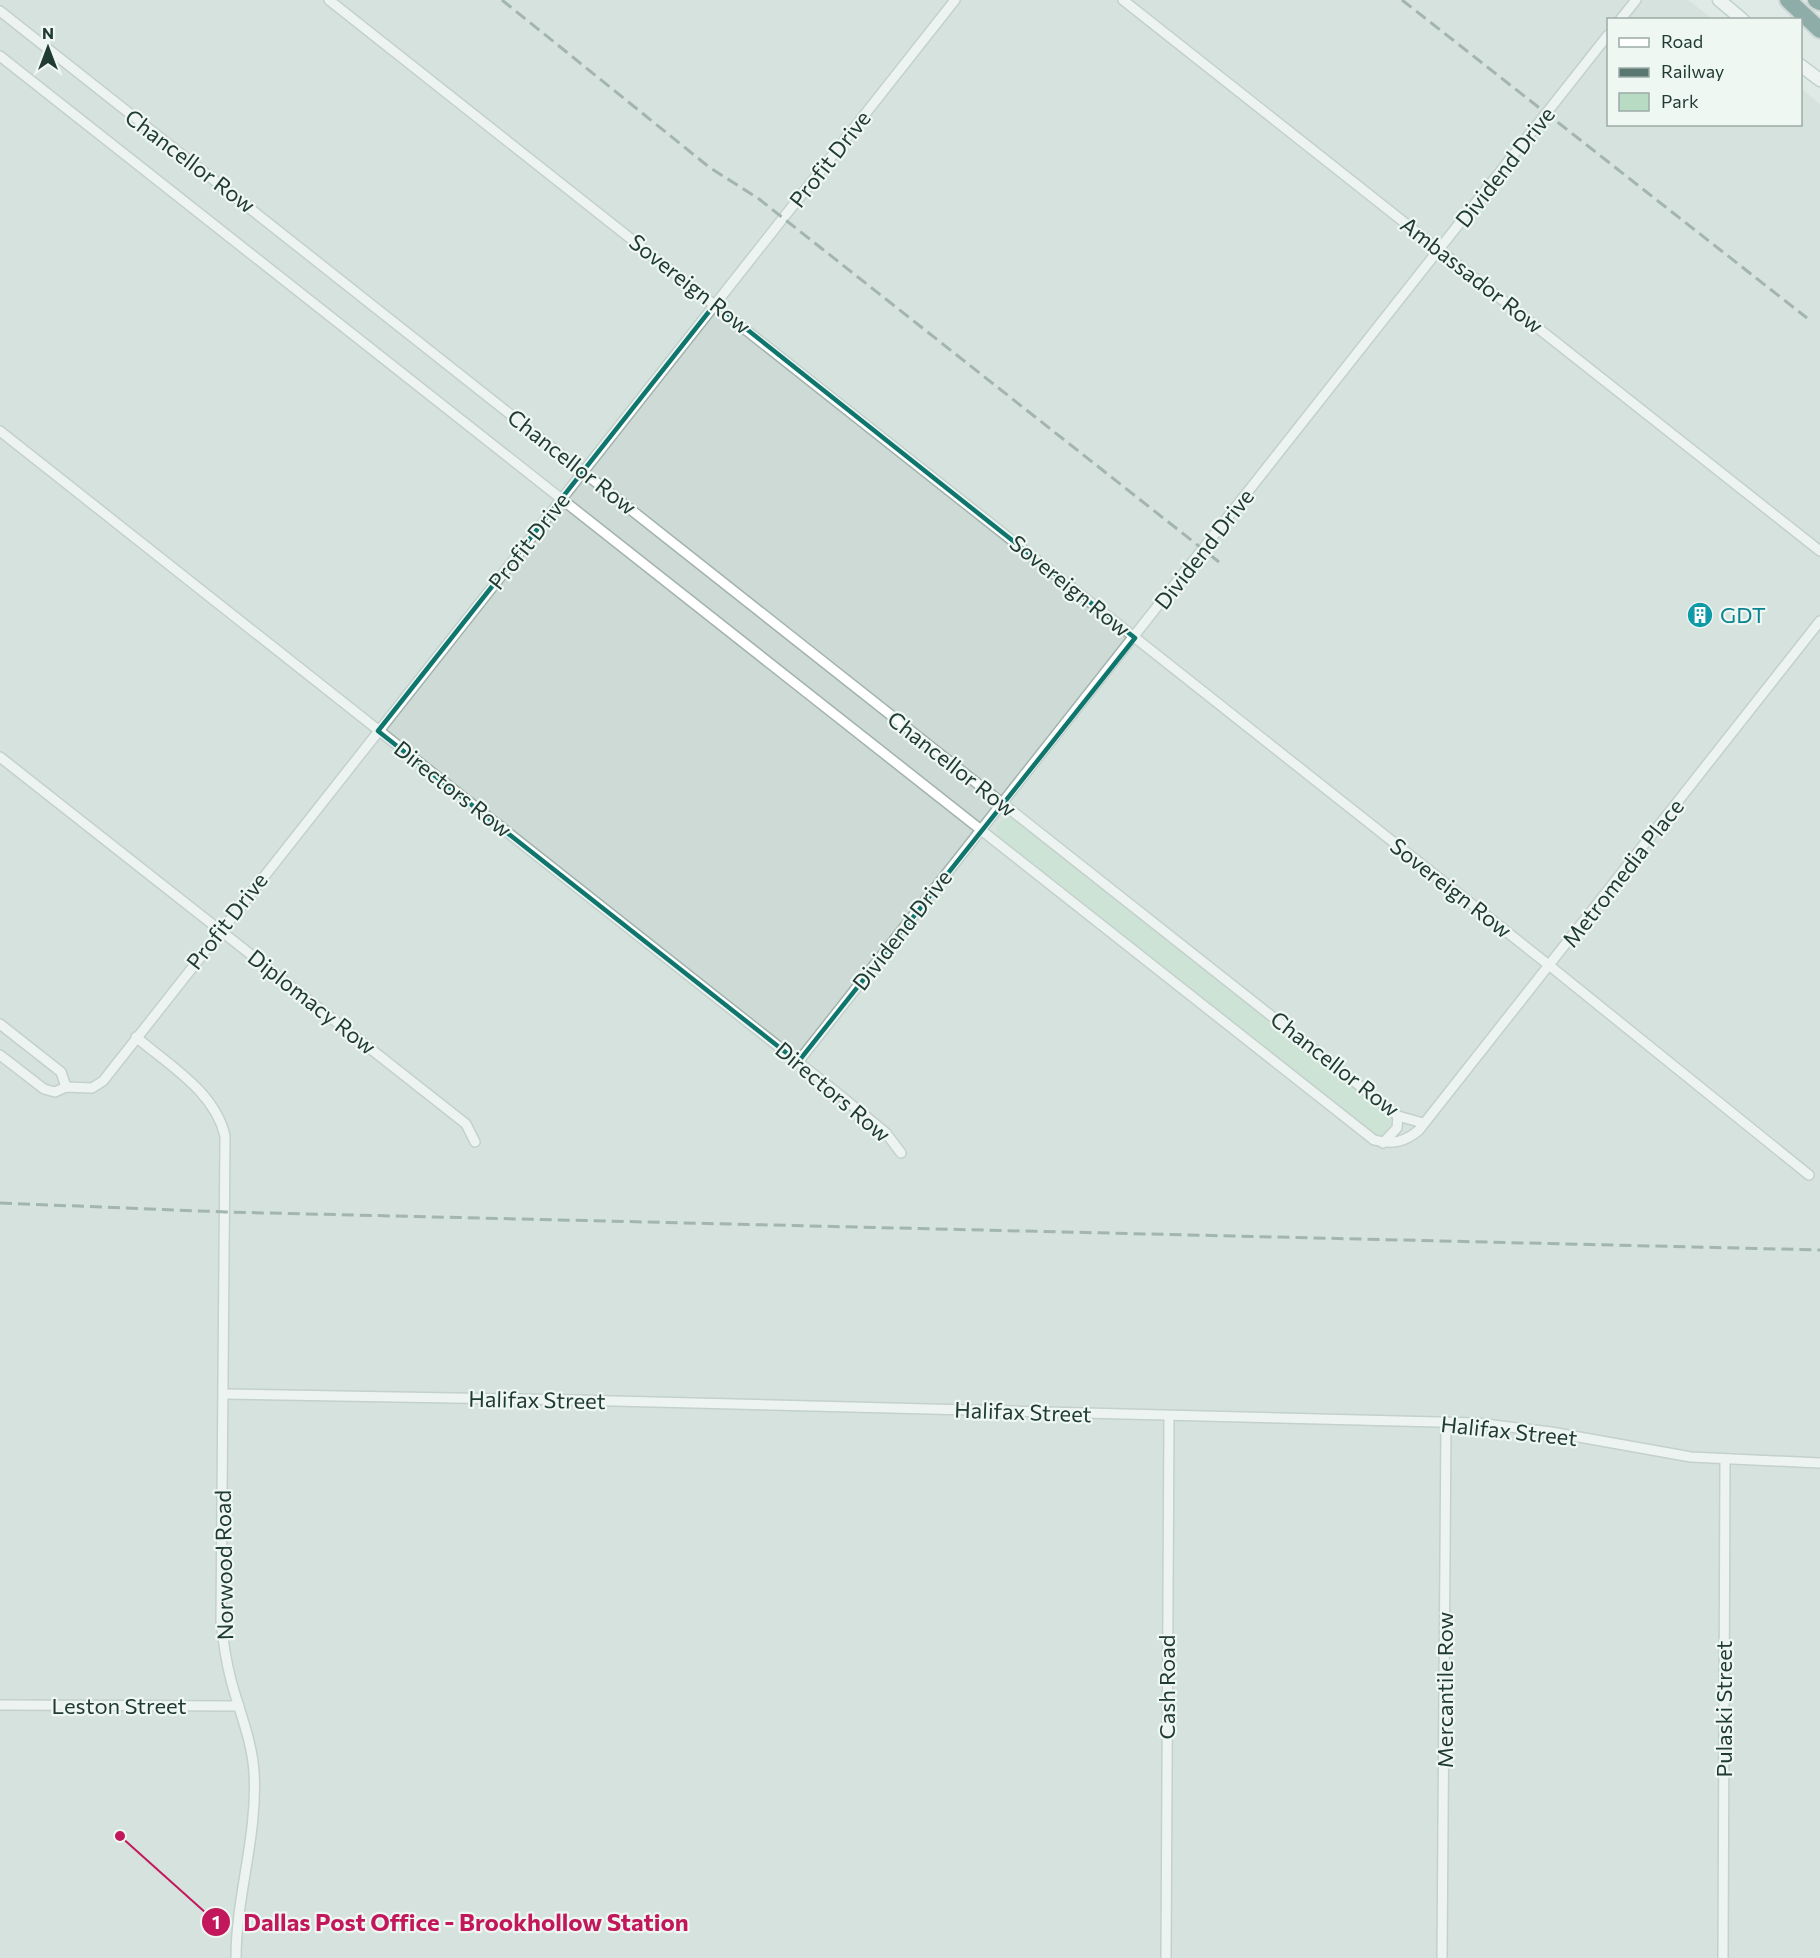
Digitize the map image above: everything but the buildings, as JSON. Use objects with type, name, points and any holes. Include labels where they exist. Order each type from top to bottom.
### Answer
[{"type":"highway","points":[[1773,0],[1797,18]]},
{"type":"highway","points":[[1788,0],[1820,33]]},
{"type":"highway","points":[[1802,21],[1820,33]]},
{"type":"main road","points":[[1719,0],[1741,18]]},
{"type":"main road","points":[[1802,66],[1820,80]]},
{"type":"street","name":"Sovereign Row","points":[[329,0],[1550,966],[1809,1175]]},
{"type":"street","name":"Profit Drive","points":[[66,1087],[92,1088],[103,1081],[219,930],[955,0]]},
{"type":"street","name":"Ambassador Row","points":[[1123,0],[1820,551]]},
{"type":"street","points":[[1622,18],[1636,0]]},
{"type":"street","name":"Chancellor Row","points":[[0,11],[1398,1116],[1423,1123],[1419,1130],[1409,1138],[1383,1143],[1366,1136],[0,56]]},
{"type":"street","name":"Dividend Drive","points":[[798,1062],[1135,638],[1247,492],[1441,250],[1607,36]]},
{"type":"street","name":"Directors Row","points":[[0,431],[798,1062],[886,1133],[901,1153]]},
{"type":"street","name":"Metromedia Place","points":[[1423,1123],[1468,1071],[1820,621]]},
{"type":"street","name":"Diplomacy Row","points":[[0,757],[466,1124],[475,1142]]},
{"type":"street","points":[[0,1024],[61,1072],[66,1087],[55,1092],[44,1089],[0,1054]]},
{"type":"street","name":"Norwood Road","points":[[136,1037],[215,1107],[222,1120],[225,1137],[221,1621],[227,1662],[253,1755],[255,1775],[253,1814],[236,1932],[236,1958]]},
{"type":"street","points":[[1383,1143],[1397,1128],[1398,1116]]},
{"type":"street","name":"Halifax Street","points":[[224,1394],[574,1400],[1169,1417],[1446,1422],[1519,1428],[1660,1453],[1725,1460],[1820,1463]]},
{"type":"street","name":"Cash Road","points":[[1166,1958],[1169,1417]]},
{"type":"street","name":"Mercantile Row","points":[[1442,1958],[1446,1422]]},
{"type":"street","name":"Pulaski Street","points":[[1723,1958],[1725,1460]]},
{"type":"street","name":"Leston Street","points":[[0,1705],[239,1706]]},
{"type":"highlighted area","points":[[715,304],[1135,638],[798,1062],[378,731]]},
{"type":"shaded area","points":[[0,0],[1688,0],[1712,18],[1607,18],[1607,126],[1802,126],[1802,89],[1820,104],[1820,1958],[0,1958]]},
{"type":"green space","points":[[1006,818],[1014,818],[1387,1112],[1391,1122],[1388,1131],[1380,1135],[1373,1135],[1000,841],[996,829]]},
{"type":"railway","points":[[502,0],[709,167],[759,199],[1219,562]]},
{"type":"railway","points":[[1402,0],[1807,318]]},
{"type":"railway","points":[[0,1203],[226,1212],[1820,1250]]},
{"type":"place","name":"GDT","points":[[1700,615]]},
{"type":"place","name":"Dallas Post Office - Brookhollow Station","points":[[120,1836]]}]
